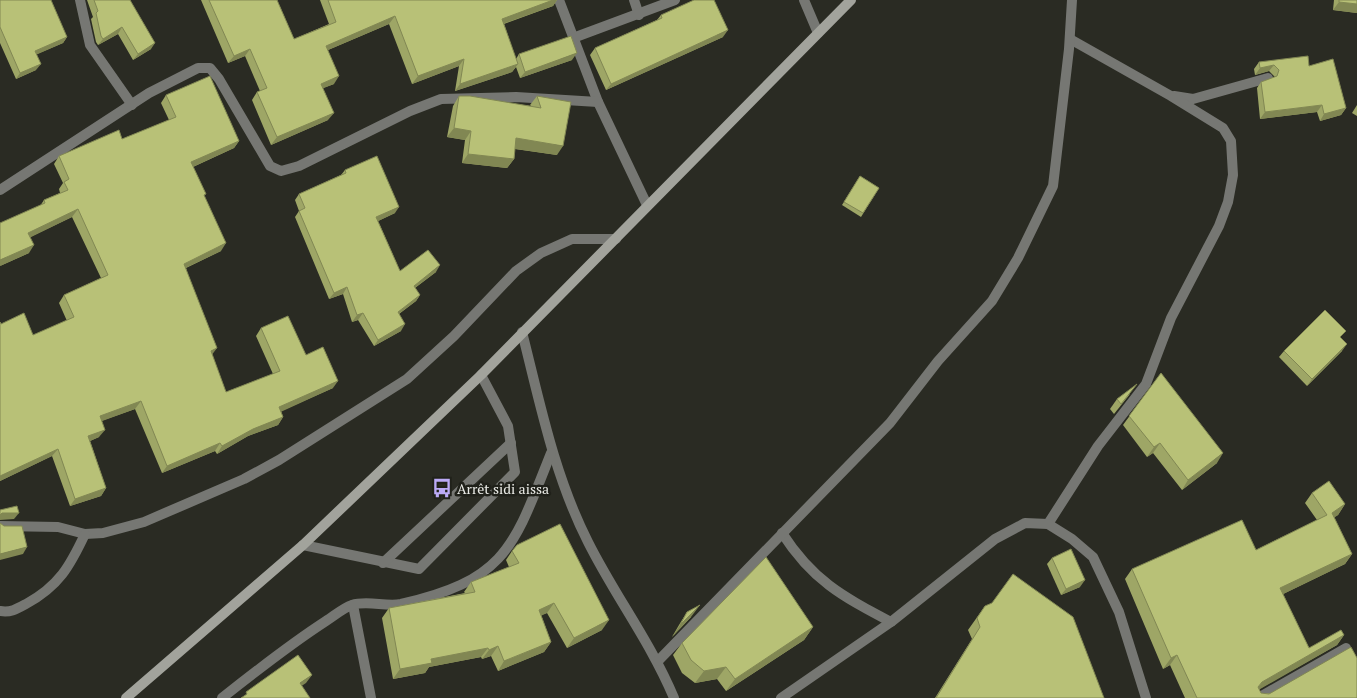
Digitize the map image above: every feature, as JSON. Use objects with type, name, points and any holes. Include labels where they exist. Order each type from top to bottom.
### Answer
[{"type":"main road","points":[[126,698],[304,545],[481,375],[851,0]]},
{"type":"street","points":[[80,0],[90,45],[132,105]]},
{"type":"street","points":[[559,0],[598,102],[647,205]]},
{"type":"street","points":[[634,0],[639,15]]},
{"type":"street","points":[[573,38],[675,0]]},
{"type":"street","points":[[804,0],[818,33]]},
{"type":"street","points":[[658,661],[890,423],[938,361],[992,301],[1018,258],[1053,186],[1070,39],[1072,0]]},
{"type":"street","points":[[1048,524],[1098,446],[1146,384],[1171,318],[1203,260],[1228,202],[1233,175],[1232,141],[1223,128],[1070,39]]},
{"type":"street","points":[[0,190],[132,105],[198,68],[210,68],[219,79],[267,167],[281,171],[299,166],[410,111],[441,99],[516,97],[598,102]]},
{"type":"street","points":[[1170,96],[1192,98],[1268,78]]},
{"type":"street","points":[[0,526],[58,527],[86,534],[103,532],[144,522],[228,486],[279,460],[406,379],[454,336],[516,271],[541,253],[572,239],[616,239]]},
{"type":"street","points":[[522,332],[552,453],[588,542],[658,661],[674,698]]},
{"type":"street","points":[[304,545],[419,569],[515,472],[508,426],[481,375]]},
{"type":"street","points":[[383,563],[511,443]]},
{"type":"street","points":[[222,698],[286,647],[353,605],[398,604],[443,594],[469,583],[493,566],[512,544],[521,527],[552,453]]},
{"type":"street","points":[[782,698],[891,622],[995,539],[1025,523],[1048,524],[1072,539],[1093,557],[1119,612],[1146,698]]},
{"type":"street","points":[[782,533],[798,558],[824,584],[891,622]]},
{"type":"street","points":[[0,612],[14,611],[38,598],[56,583],[70,566],[86,534]]},
{"type":"street","points":[[353,605],[371,698]]},
{"type":"street","points":[[1258,698],[1346,648]]},
{"type":"building","points":[[0,0],[51,0],[67,37],[35,51],[41,64],[20,73],[0,27]]},
{"type":"building","points":[[94,0],[130,0],[155,43],[138,54],[122,27],[103,39]]},
{"type":"building","points":[[209,0],[277,0],[294,39],[336,22],[328,0],[553,0],[502,19],[518,64],[460,84],[464,59],[418,76],[395,16],[326,46],[339,76],[321,84],[334,113],[277,137],[257,92],[267,88],[250,49],[234,56]]},
{"type":"building","points":[[694,0],[714,0],[728,30],[611,84],[595,48],[662,18],[661,15]]},
{"type":"building","points":[[1339,0],[1357,0],[1357,4],[1339,2]]},
{"type":"building","points":[[571,36],[577,53],[525,72],[519,54]]},
{"type":"building","points":[[1308,56],[1309,66],[1333,59],[1346,108],[1324,114],[1322,105],[1265,112],[1261,82],[1277,76],[1279,70],[1274,65],[1260,68],[1259,62]]},
{"type":"building","points":[[210,76],[239,141],[191,162],[226,243],[184,264],[217,348],[211,351],[226,392],[280,371],[261,328],[288,316],[306,355],[323,347],[338,381],[279,407],[283,417],[253,429],[222,446],[220,443],[167,466],[141,401],[100,416],[105,430],[88,436],[106,488],[75,499],[58,449],[0,476],[0,322],[1,324],[24,313],[33,335],[74,317],[64,295],[108,275],[78,209],[28,233],[34,245],[0,260],[0,223],[45,203],[44,200],[68,190],[64,182],[69,179],[59,156],[119,130],[122,139],[176,117],[166,95]]},
{"type":"building","points":[[459,96],[470,96],[541,108],[537,96],[571,102],[563,146],[516,138],[514,159],[468,154],[471,131],[454,128]]},
{"type":"building","points":[[377,156],[399,207],[376,217],[400,271],[428,250],[440,265],[414,286],[420,295],[398,312],[405,324],[378,340],[363,313],[357,315],[347,287],[334,293],[299,211],[305,208],[299,194],[346,173],[345,170]]},
{"type":"building","points":[[860,176],[879,188],[863,213],[844,202]]},
{"type":"building","points":[[1325,310],[1346,331],[1340,337],[1347,344],[1312,379],[1284,351]]},
{"type":"building","points":[[1161,373],[1223,453],[1188,480],[1160,443],[1154,447],[1129,416]]},
{"type":"building","points":[[1137,384],[1121,404],[1117,399]]},
{"type":"building","points":[[1329,481],[1345,504],[1332,513],[1352,554],[1280,588],[1309,648],[1341,630],[1344,635],[1262,682],[1258,687],[1261,693],[1269,694],[1351,647],[1357,658],[1357,698],[1197,698],[1177,655],[1171,658],[1132,569],[1242,520],[1256,550],[1327,515],[1312,493]]},
{"type":"building","points":[[17,506],[19,513],[2,513],[0,515],[0,510]]},
{"type":"building","points":[[0,523],[4,526],[22,526],[27,547],[0,554]]},
{"type":"building","points":[[560,524],[609,620],[574,638],[554,603],[539,610],[551,642],[504,661],[498,646],[489,650],[488,648],[431,659],[432,663],[400,669],[389,608],[475,592],[471,582],[519,563],[512,551],[517,545]]},
{"type":"building","points":[[1071,549],[1085,580],[1066,589],[1052,558]]},
{"type":"building","points":[[766,557],[813,627],[735,679],[726,667],[704,671],[691,660],[682,643]]},
{"type":"building","points":[[1013,574],[1073,617],[1104,698],[936,698],[980,627],[977,618],[985,606],[992,603]]},
{"type":"building","points":[[700,605],[680,625],[687,612]]},
{"type":"building","points":[[298,655],[312,675],[300,683],[310,698],[241,698],[247,694],[246,692]]},
{"type":"place","name":"Arrêt sidi aissa","points":[[442,488]]}]
